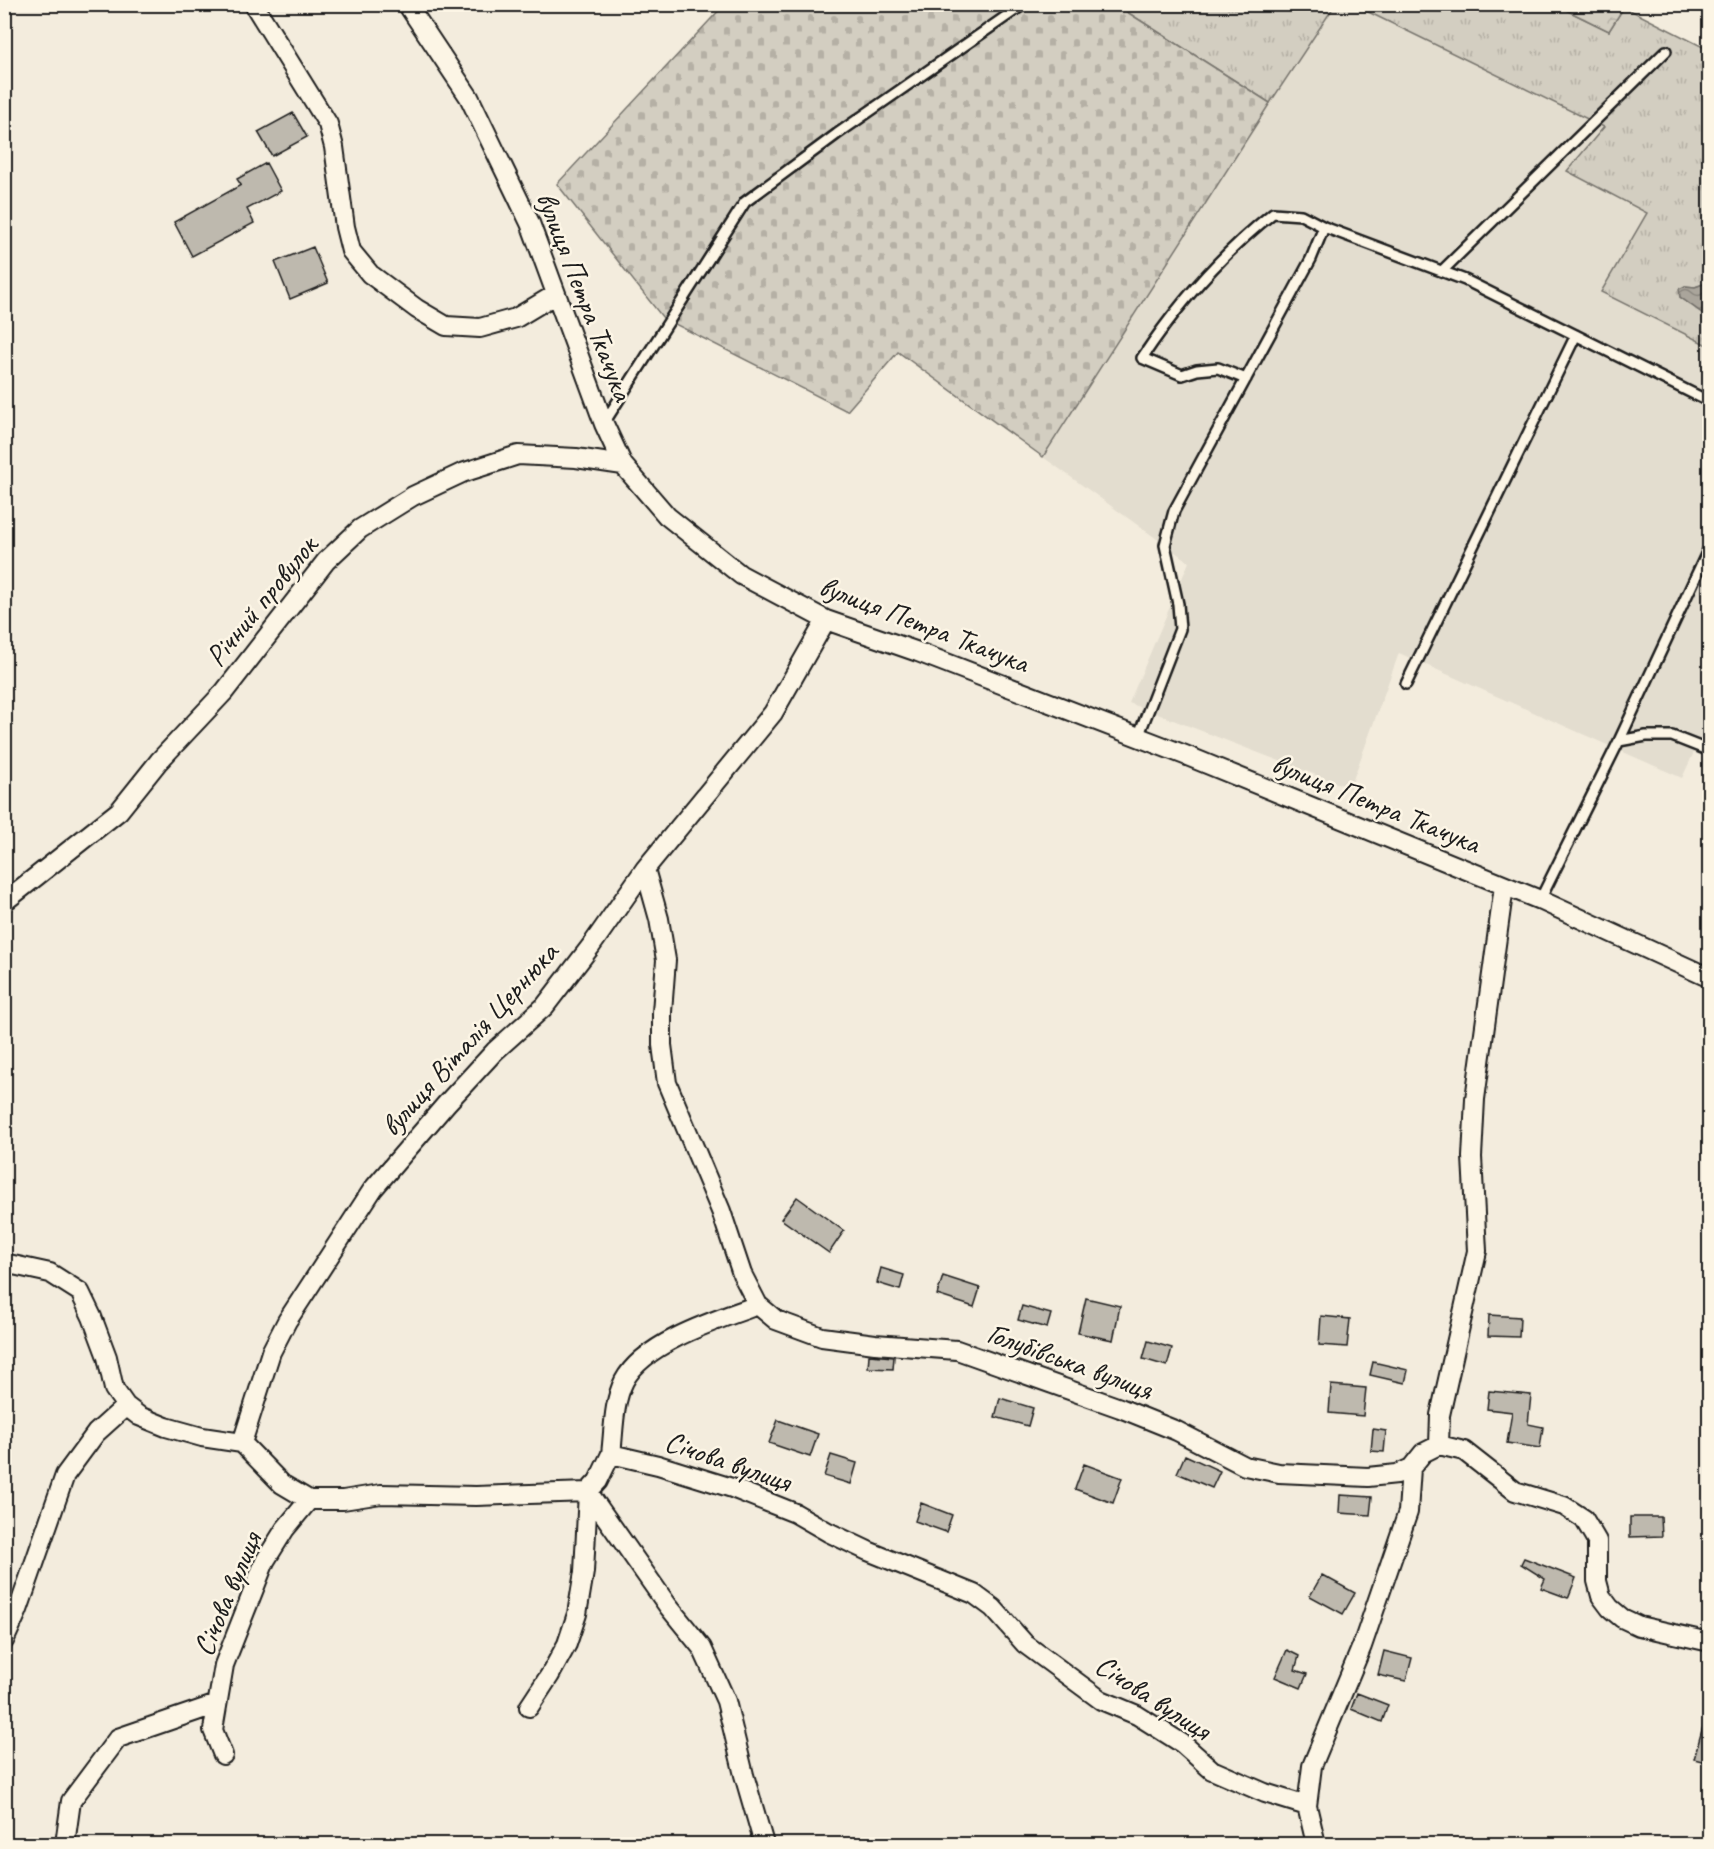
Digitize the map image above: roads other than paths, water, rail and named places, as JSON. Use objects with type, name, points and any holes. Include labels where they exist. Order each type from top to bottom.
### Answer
[{"type":"street","points":[[255,4],[328,124],[351,250],[370,274],[417,309],[446,326],[480,328],[489,326],[516,318],[556,294]]},
{"type":"street","name":"вулиця Петра Ткачука","points":[[406,4],[469,97],[530,224],[604,424],[623,465],[667,516],[741,575],[826,620],[918,652],[1138,737],[1540,900],[1710,978]]},
{"type":"street","name":"Річний провулок","points":[[4,902],[119,811],[159,761],[224,692],[326,561],[360,530],[413,496],[462,473],[518,455],[576,458],[623,465]]},
{"type":"street","name":"вулиця Віталія Цернюка","points":[[242,1443],[271,1352],[287,1320],[367,1197],[447,1103],[495,1051],[545,1006],[645,869],[773,713],[826,620]]},
{"type":"street","name":"Голубівська вулиця","points":[[645,869],[659,919],[666,960],[662,1045],[667,1083],[721,1210],[742,1274],[758,1305],[776,1320],[822,1337],[875,1344],[957,1350],[1158,1423],[1245,1466],[1290,1474],[1368,1477],[1397,1474],[1411,1468],[1423,1453],[1439,1445]]},
{"type":"street","points":[[1504,886],[1475,1099],[1472,1157],[1477,1251],[1440,1415],[1439,1445],[1464,1451],[1515,1491],[1564,1506],[1584,1519],[1597,1541],[1597,1581],[1601,1596],[1622,1618],[1639,1626],[1710,1642]]},
{"type":"street","points":[[4,1263],[50,1273],[80,1292],[93,1317],[107,1357],[114,1389],[126,1406],[139,1416],[166,1427],[202,1437],[242,1443],[282,1484],[309,1500],[343,1500],[381,1494],[476,1496],[588,1492]]},
{"type":"street","points":[[529,1707],[567,1644],[578,1614],[584,1572],[588,1492],[598,1481],[611,1454],[618,1400],[624,1381],[635,1366],[654,1351],[688,1331],[758,1305]]},
{"type":"street","points":[[4,1641],[18,1610],[65,1475],[96,1433],[126,1406]]},
{"type":"street","name":"Січова вулиця","points":[[611,1454],[658,1465],[732,1488],[795,1513],[868,1551],[974,1594],[993,1608],[1025,1644],[1101,1700],[1137,1715],[1183,1744],[1212,1770],[1265,1793],[1307,1806]]},
{"type":"street","points":[[1316,1845],[1307,1806],[1312,1766],[1362,1646],[1408,1512],[1411,1468]]},
{"type":"street","points":[[588,1492],[668,1606],[702,1648],[726,1701],[764,1845]]},
{"type":"street","name":"Січова вулиця","points":[[223,1755],[213,1730],[224,1665],[265,1560],[285,1529],[309,1500]]},
{"type":"street","points":[[65,1845],[71,1801],[118,1738],[217,1704]]},
{"type":"lane","points":[[604,424],[745,202],[837,134],[1024,4]]},
{"type":"lane","points":[[1442,272],[1666,51]]},
{"type":"lane","points":[[1246,379],[1218,368],[1197,370],[1182,375],[1142,358],[1164,326],[1203,280],[1252,229],[1273,213],[1300,215],[1324,227],[1465,280],[1710,402]]},
{"type":"lane","points":[[1138,737],[1180,629],[1178,604],[1166,545],[1174,511],[1311,259],[1324,227]]},
{"type":"lane","points":[[1406,684],[1576,335]]},
{"type":"lane","points":[[1540,900],[1619,741],[1710,546]]},
{"type":"lane","points":[[1619,741],[1647,736],[1672,736],[1710,751]]},
{"type":"water","points":[[1710,282],[1709,318],[1680,297],[1679,289]]}]
